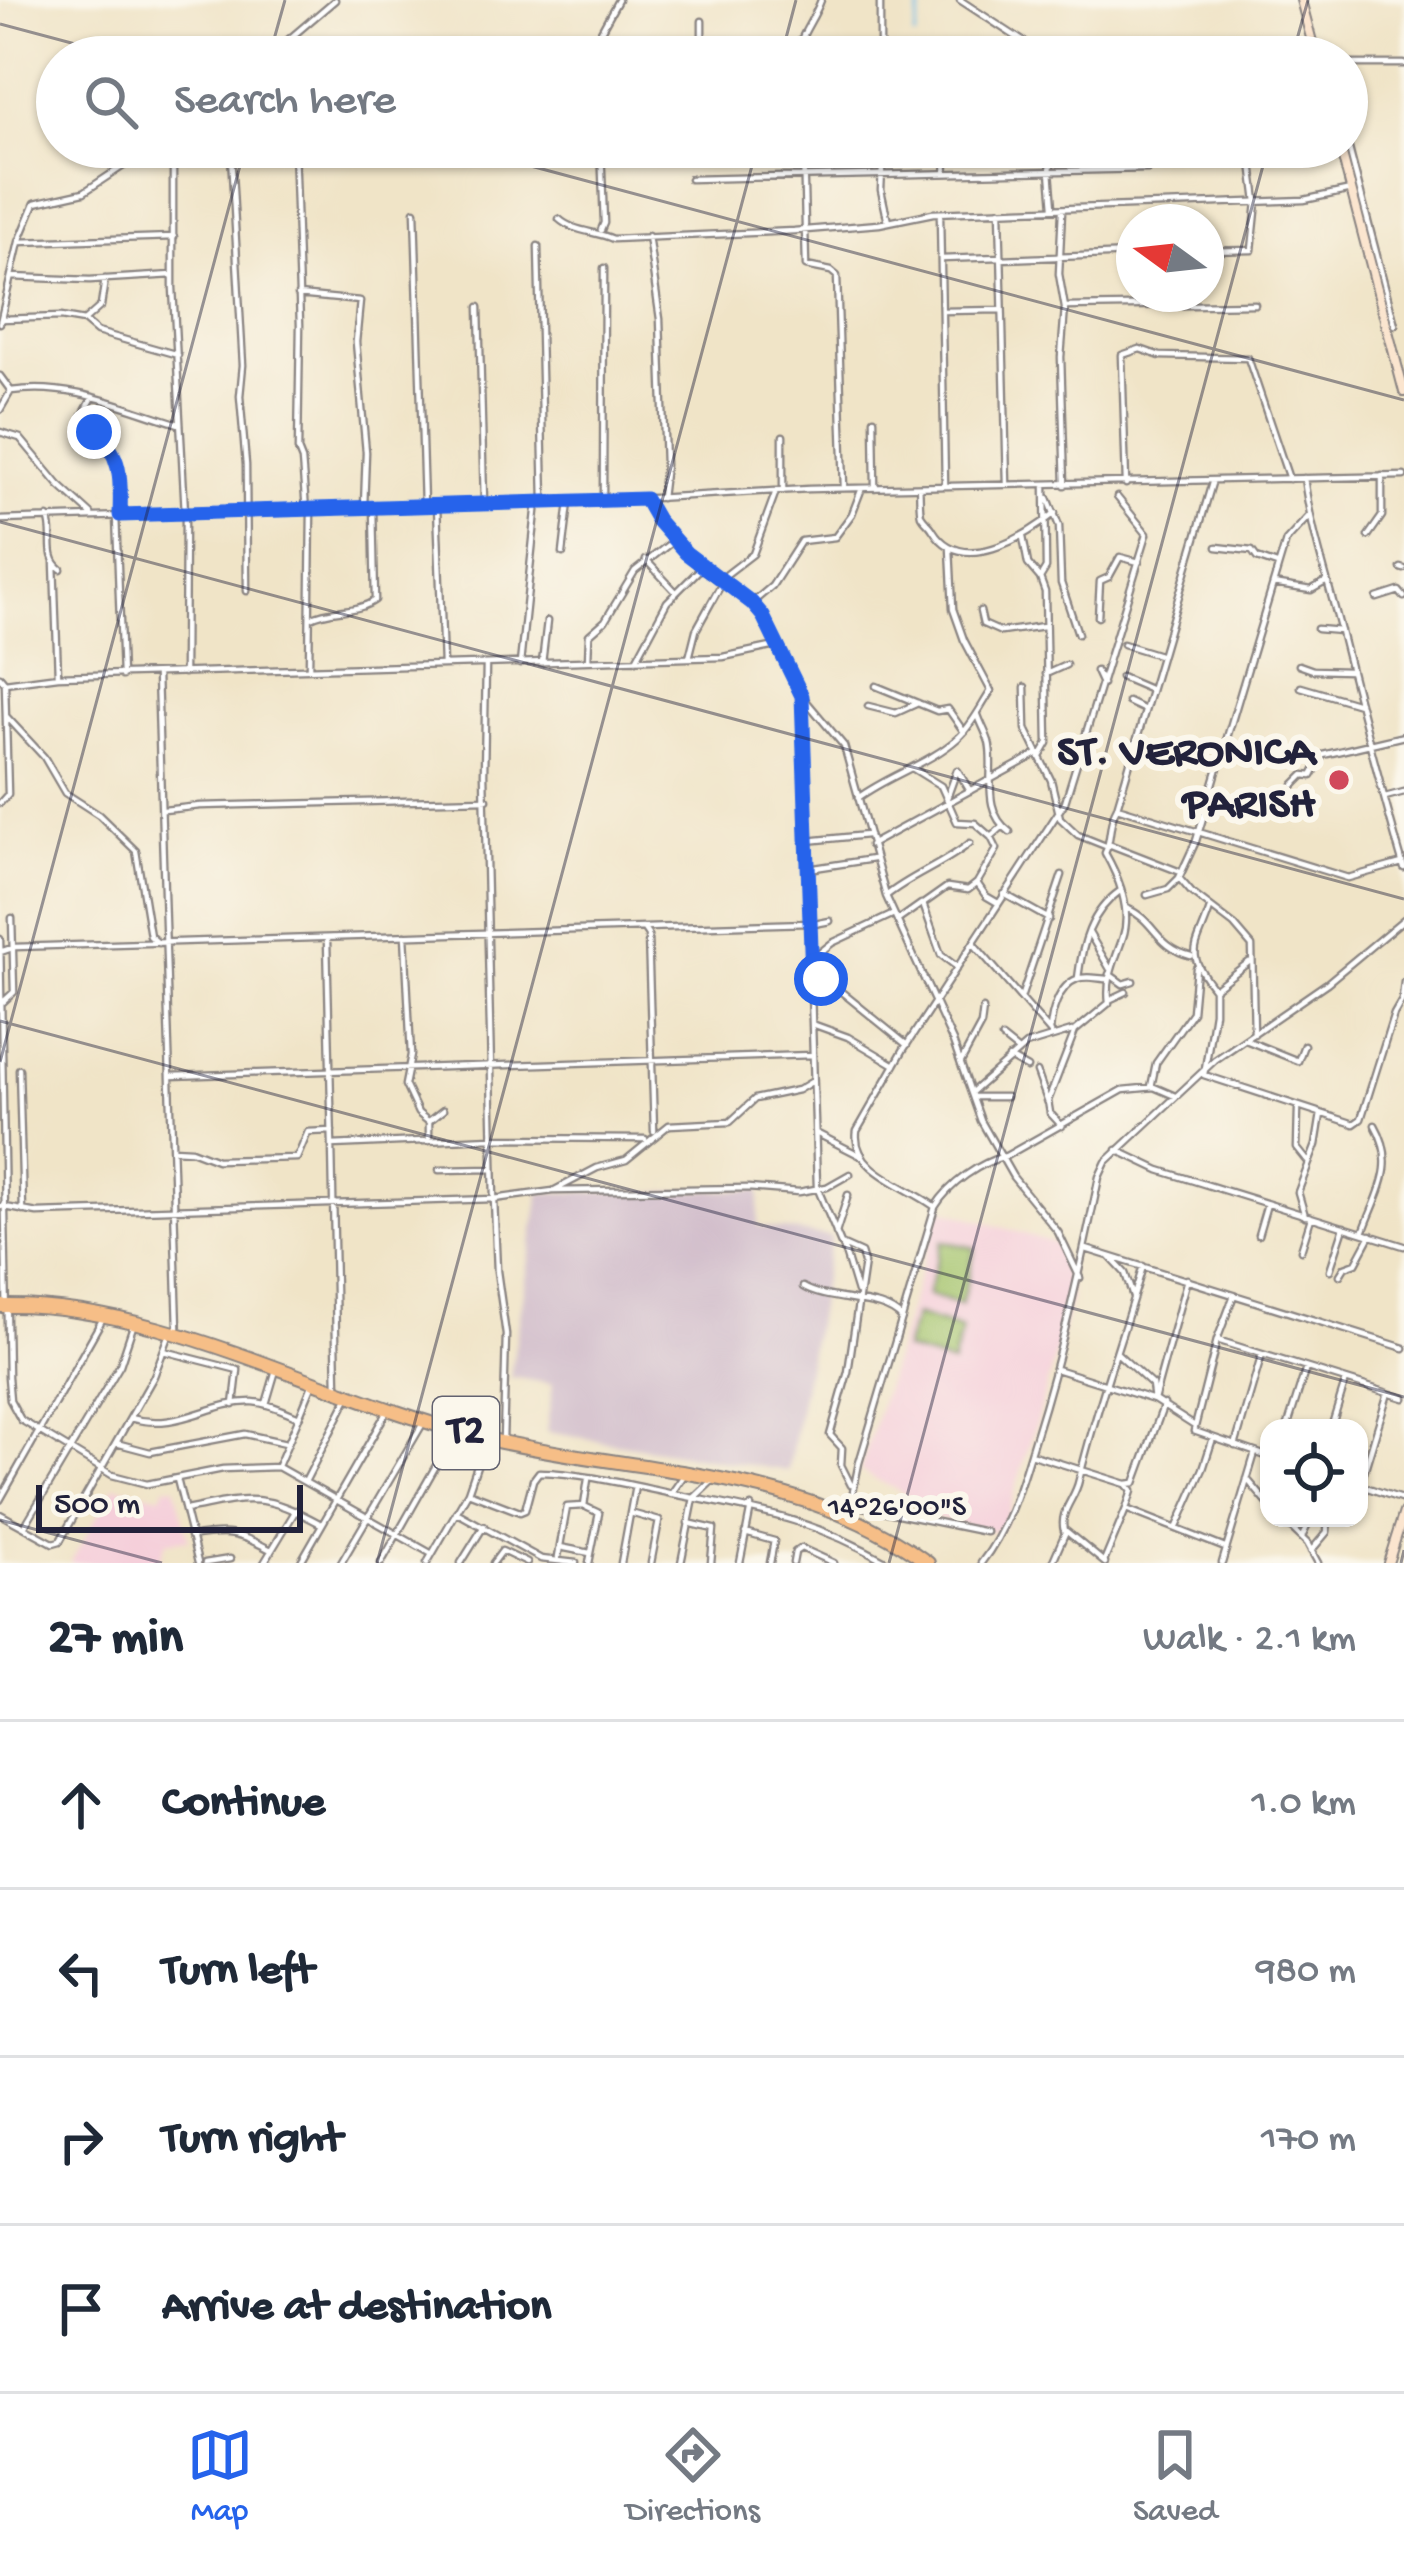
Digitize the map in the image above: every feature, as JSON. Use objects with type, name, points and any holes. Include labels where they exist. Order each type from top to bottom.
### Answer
[{"type":"highway","name":"T2","points":[[4,1306],[67,1307],[134,1323],[546,1457],[605,1459],[716,1478],[800,1501],[928,1563]]},
{"type":"street","points":[[292,36],[334,0]]},
{"type":"street","points":[[598,36],[618,0]]},
{"type":"street","points":[[804,36],[821,0]]},
{"type":"street","points":[[960,0],[1015,36]]},
{"type":"street","points":[[1301,0],[1310,36]]},
{"type":"street","points":[[880,1],[880,36]]},
{"type":"street","points":[[702,21],[702,36]]},
{"type":"street","points":[[1368,64],[1404,64]]},
{"type":"street","points":[[121,168],[89,190],[35,203],[19,242],[1,321],[62,317],[84,321],[97,332],[178,355]]},
{"type":"street","points":[[173,168],[173,275],[185,513],[184,673]]},
{"type":"street","points":[[230,168],[243,365],[247,591]]},
{"type":"street","points":[[295,168],[298,449],[308,510],[309,669]]},
{"type":"street","points":[[600,231],[604,223],[602,168]]},
{"type":"street","points":[[804,168],[806,266],[837,276],[844,488]]},
{"type":"street","points":[[882,168],[881,190],[888,222]]},
{"type":"street","points":[[945,173],[946,168]]},
{"type":"street","points":[[1050,168],[1053,209]]},
{"type":"street","points":[[1224,251],[1252,250],[1257,202],[1253,168]]},
{"type":"street","points":[[1345,168],[1404,392]]},
{"type":"street","points":[[1354,168],[1396,325]]},
{"type":"street","points":[[690,178],[1148,169]]},
{"type":"street","points":[[559,219],[613,239],[806,230],[940,213],[1304,200],[1351,190]]},
{"type":"street","points":[[1063,209],[1065,485]]},
{"type":"street","points":[[1000,210],[1007,484]]},
{"type":"street","points":[[416,211],[424,505]]},
{"type":"street","points":[[940,213],[944,486]]},
{"type":"street","points":[[648,236],[660,319],[665,465],[661,498]]},
{"type":"street","points":[[19,242],[174,237]]},
{"type":"street","points":[[520,664],[540,502],[538,246]]},
{"type":"street","points":[[941,260],[1116,254]]},
{"type":"street","points":[[602,501],[604,268]]},
{"type":"street","points":[[11,277],[173,275]]},
{"type":"street","points":[[84,321],[97,313],[105,279]]},
{"type":"street","points":[[298,295],[360,302],[356,342],[366,452],[364,507]]},
{"type":"street","points":[[1065,307],[1255,304]]},
{"type":"street","points":[[479,307],[484,502]]},
{"type":"street","points":[[942,311],[1001,310]]},
{"type":"street","points":[[1126,484],[1122,358],[1136,349],[1160,356],[1248,358],[1289,479]]},
{"type":"street","points":[[0,376],[11,391]]},
{"type":"street","points":[[11,391],[47,386],[181,425]]},
{"type":"street","points":[[0,410],[11,391]]},
{"type":"street","points":[[93,397],[83,415],[108,442],[119,465],[122,676]]},
{"type":"street","points":[[874,419],[875,488]]},
{"type":"street","points":[[0,432],[20,438],[91,514]]},
{"type":"street","points":[[688,658],[695,630],[731,569],[754,554],[779,491],[783,436]]},
{"type":"street","points":[[1368,536],[1382,516],[1382,476]]},
{"type":"street","points":[[0,520],[602,501],[844,488],[1007,484],[1046,489],[1404,476]]},
{"type":"street","points":[[1117,807],[1348,878],[1403,865],[1308,517],[1304,478]]},
{"type":"street","points":[[1109,1000],[1109,974],[1125,931],[1126,908],[1115,868],[1106,856],[1113,831],[1110,824],[1212,482]]},
{"type":"street","points":[[920,487],[921,514],[950,548],[984,551],[1023,537],[1054,513]]},
{"type":"street","points":[[752,603],[772,586],[801,541],[835,538],[862,488]]},
{"type":"street","points":[[1046,489],[1060,541],[1058,570],[1078,634]]},
{"type":"street","points":[[1040,578],[1046,568],[1046,489]]},
{"type":"street","points":[[863,1157],[856,1144],[857,1131],[1068,795],[1147,532],[1117,497]]},
{"type":"street","points":[[645,499],[673,541],[763,616],[802,696],[844,746],[886,896],[962,1062],[981,1121],[1001,1157],[1058,1232],[1080,1278]]},
{"type":"street","points":[[563,553],[569,502]]},
{"type":"street","points":[[437,505],[442,665]]},
{"type":"street","points":[[311,618],[375,600],[373,507]]},
{"type":"street","points":[[48,517],[58,676]]},
{"type":"street","points":[[1147,895],[1154,896],[1180,875],[1201,832],[1286,541],[1308,517]]},
{"type":"street","points":[[870,845],[1040,754],[1048,743],[1045,592],[1028,564],[1023,537]]},
{"type":"street","points":[[588,661],[588,636],[605,621],[631,576],[673,541]]},
{"type":"street","points":[[1217,547],[1252,551],[1278,565]]},
{"type":"street","points":[[858,798],[964,732],[992,691],[953,609],[950,548]]},
{"type":"street","points":[[1098,617],[1100,580],[1109,577],[1120,557],[1138,562]]},
{"type":"street","points":[[646,560],[676,592]]},
{"type":"street","points":[[54,562],[61,569]]},
{"type":"street","points":[[636,660],[676,592],[701,568]]},
{"type":"street","points":[[1273,584],[1311,590],[1328,580]]},
{"type":"street","points":[[1377,598],[1396,591],[1404,597]]},
{"type":"street","points":[[980,611],[983,625],[993,631],[1045,626]]},
{"type":"street","points":[[542,663],[547,621]]},
{"type":"street","points":[[1317,628],[1341,631]]},
{"type":"street","points":[[1123,644],[1159,655]]},
{"type":"street","points":[[0,802],[8,794],[2,680],[688,658],[732,656],[776,646]]},
{"type":"street","points":[[486,664],[492,1138],[497,1271],[506,1335],[503,1442]]},
{"type":"street","points":[[1046,674],[1066,665]]},
{"type":"street","points":[[1299,665],[1349,671]]},
{"type":"street","points":[[1096,671],[1102,684]]},
{"type":"street","points":[[0,1514],[53,1543],[60,1541],[174,1336],[175,1209],[158,675]]},
{"type":"street","points":[[1121,677],[1149,689]]},
{"type":"street","points":[[876,686],[938,711],[948,710],[964,732]]},
{"type":"street","points":[[1024,686],[1026,729],[1040,754],[1060,818],[1076,834],[1180,875],[1253,949],[1251,1039]]},
{"type":"street","points":[[1301,687],[1359,704]]},
{"type":"street","points":[[802,696],[818,1188],[843,1246],[857,1299]]},
{"type":"street","points":[[1128,702],[1143,709]]},
{"type":"street","points":[[868,706],[896,712],[918,703]]},
{"type":"street","points":[[979,709],[989,741],[987,782],[1002,827],[1010,832]]},
{"type":"street","points":[[6,716],[44,757],[65,793],[105,820],[136,851],[150,936],[158,943]]},
{"type":"street","points":[[1294,785],[1312,776],[1323,755],[1404,736]]},
{"type":"street","points":[[912,768],[933,779],[957,822],[974,823],[1005,852]]},
{"type":"street","points":[[947,802],[957,770],[970,791]]},
{"type":"street","points":[[1385,797],[1404,792]]},
{"type":"street","points":[[164,810],[487,799]]},
{"type":"street","points":[[991,837],[1002,827]]},
{"type":"street","points":[[807,841],[867,836]]},
{"type":"street","points":[[886,896],[970,843]]},
{"type":"street","points":[[812,959],[832,943],[895,918],[945,888],[968,890],[997,849]]},
{"type":"street","points":[[808,869],[873,859]]},
{"type":"street","points":[[1021,998],[1062,875]]},
{"type":"street","points":[[977,883],[998,903]]},
{"type":"street","points":[[1078,978],[1082,943],[1105,904],[1120,891]]},
{"type":"street","points":[[1004,894],[1048,919]]},
{"type":"street","points":[[924,902],[941,956],[958,968]]},
{"type":"street","points":[[1126,908],[1143,916],[1168,948],[1193,957]]},
{"type":"street","points":[[1151,1087],[1156,1064],[1192,1012],[1193,957],[1211,908]]},
{"type":"street","points":[[1,1003],[14,992],[13,918]]},
{"type":"street","points":[[981,1563],[1005,1530],[1056,1369],[1099,1177],[1117,1150],[1204,1075],[1215,1060],[1251,1039],[1404,919]]},
{"type":"street","points":[[0,952],[16,947],[830,921]]},
{"type":"street","points":[[648,930],[654,1133]]},
{"type":"street","points":[[1089,932],[1109,974],[1124,989]]},
{"type":"street","points":[[405,934],[411,1055],[407,1093],[418,1113],[429,1121]]},
{"type":"street","points":[[306,1480],[344,1392],[327,938]]},
{"type":"street","points":[[0,939],[4,1306],[10,1400],[21,1420],[100,1469],[147,1484],[240,1467],[278,1467],[432,1554]]},
{"type":"street","points":[[974,944],[1051,1033]]},
{"type":"street","points":[[1214,989],[1251,960]]},
{"type":"street","points":[[1196,968],[1214,989],[1204,1075]]},
{"type":"street","points":[[1051,1033],[1060,996],[1078,978],[1109,974]]},
{"type":"street","points":[[812,977],[847,995],[907,1045]]},
{"type":"street","points":[[973,1094],[1017,1051],[1051,1033],[1075,1031],[1133,980]]},
{"type":"street","points":[[1204,1075],[1354,1124],[1361,1119],[1404,982]]},
{"type":"street","points":[[962,1062],[979,1030],[982,1009]]},
{"type":"street","points":[[813,1025],[848,1037],[895,1065]]},
{"type":"street","points":[[1048,1103],[1075,1031]]},
{"type":"street","points":[[1002,1038],[1017,1051]]},
{"type":"street","points":[[1251,1039],[1298,1061],[1304,1046]]},
{"type":"street","points":[[171,1076],[812,1055]]},
{"type":"street","points":[[1009,1058],[1027,1068]]},
{"type":"street","points":[[19,1069],[23,1210]]},
{"type":"street","points":[[1037,1072],[1050,1113],[1062,1126]]},
{"type":"street","points":[[553,1191],[597,1168],[626,1160],[654,1133],[674,1123],[730,1122],[759,1097],[798,1090],[813,1081]]},
{"type":"street","points":[[842,1520],[935,1208],[949,1189],[987,1160],[1062,1126],[1117,1092],[1151,1087],[1175,1096]]},
{"type":"street","points":[[973,1094],[1006,1097]]},
{"type":"street","points":[[1297,1106],[1301,1112],[1297,1148],[1309,1163]]},
{"type":"street","points":[[429,1121],[443,1110]]},
{"type":"street","points":[[1301,1250],[1308,1217],[1298,1192],[1321,1113]]},
{"type":"street","points":[[429,1121],[429,1141]]},
{"type":"street","points":[[1340,1275],[1345,1268],[1353,1268],[1384,1188],[1384,1154],[1375,1125]]},
{"type":"street","points":[[173,1149],[217,1160],[297,1158],[308,1132],[332,1131]]},
{"type":"street","points":[[816,1133],[863,1157],[935,1208]]},
{"type":"street","points":[[332,1145],[492,1138],[648,1139]]},
{"type":"street","points":[[1117,1150],[1140,1163],[1404,1246]]},
{"type":"street","points":[[439,1170],[494,1169]]},
{"type":"street","points":[[2,1206],[23,1210],[175,1209],[494,1199],[553,1191],[748,1188],[802,1192],[837,1184],[850,1174]]},
{"type":"street","points":[[836,1233],[848,1195]]},
{"type":"street","points":[[1258,1235],[1267,1204]]},
{"type":"street","points":[[1324,1222],[1325,1212]]},
{"type":"street","points":[[1330,1270],[1343,1227]]},
{"type":"street","points":[[843,1246],[861,1253],[864,1261],[848,1372],[830,1437],[842,1448],[841,1466],[853,1489]]},
{"type":"street","points":[[1086,1249],[1404,1348]]},
{"type":"street","points":[[1110,1257],[1125,1273],[1134,1298]]},
{"type":"street","points":[[1052,1563],[1143,1266]]},
{"type":"street","points":[[1154,1400],[1187,1279]]},
{"type":"street","points":[[803,1287],[816,1295],[857,1299],[893,1310],[902,1319]]},
{"type":"street","points":[[1234,1294],[1193,1431],[1260,1454]]},
{"type":"street","points":[[0,1500],[104,1315]]},
{"type":"street","points":[[24,1527],[120,1365],[134,1323]]},
{"type":"street","points":[[1217,1340],[1404,1398]]},
{"type":"street","points":[[164,1352],[239,1371],[234,1406]]},
{"type":"street","points":[[1117,1353],[1152,1385],[1154,1400]]},
{"type":"street","points":[[1235,1446],[1262,1354]]},
{"type":"street","points":[[1290,1419],[1306,1368]]},
{"type":"street","points":[[1056,1369],[1164,1404],[1193,1425]]},
{"type":"street","points":[[266,1404],[276,1370]]},
{"type":"street","points":[[1334,1419],[1346,1380]]},
{"type":"street","points":[[278,1467],[313,1382]]},
{"type":"street","points":[[1368,1456],[1388,1393]]},
{"type":"street","points":[[130,1418],[156,1424],[234,1406],[266,1404],[299,1417]]},
{"type":"street","points":[[1064,1532],[1105,1563],[1164,1404]]},
{"type":"street","points":[[299,1563],[389,1408]]},
{"type":"street","points":[[340,1563],[425,1420]]},
{"type":"street","points":[[381,1563],[456,1430]]},
{"type":"street","points":[[116,1443],[150,1453],[244,1434],[286,1444]]},
{"type":"street","points":[[427,1563],[468,1492],[486,1438]]},
{"type":"street","points":[[1176,1529],[1213,1438]]},
{"type":"street","points":[[1222,1563],[1256,1453]]},
{"type":"street","points":[[1030,1454],[1131,1486]]},
{"type":"street","points":[[468,1492],[524,1512],[532,1480],[546,1457]]},
{"type":"street","points":[[584,1506],[596,1466],[605,1459]]},
{"type":"street","points":[[539,1472],[781,1512],[986,1532]]},
{"type":"street","points":[[671,1494],[687,1473]]},
{"type":"street","points":[[681,1563],[694,1498],[716,1478]]},
{"type":"street","points":[[178,1479],[190,1537],[201,1563],[230,1559]]},
{"type":"street","points":[[1247,1479],[1260,1494]]},
{"type":"street","points":[[621,1563],[635,1486]]},
{"type":"street","points":[[1368,1488],[1404,1500]]},
{"type":"street","points":[[186,1510],[244,1498],[274,1501],[321,1524]]},
{"type":"street","points":[[557,1559],[566,1508],[584,1506],[598,1513],[589,1563]]},
{"type":"street","points":[[740,1563],[751,1507]]},
{"type":"street","points":[[1126,1509],[1225,1548]]},
{"type":"street","points":[[264,1563],[296,1510]]},
{"type":"street","points":[[456,1512],[532,1561]]},
{"type":"street","points":[[1388,1563],[1404,1512]]},
{"type":"street","points":[[630,1513],[659,1521],[651,1563]]},
{"type":"street","points":[[842,1520],[878,1560],[889,1563]]},
{"type":"street","points":[[688,1523],[714,1529],[711,1563]]},
{"type":"street","points":[[461,1563],[484,1526]]},
{"type":"street","points":[[1291,1527],[1318,1563]]},
{"type":"street","points":[[1302,1537],[1307,1527]]},
{"type":"street","points":[[1311,1552],[1327,1527]]},
{"type":"street","points":[[190,1537],[236,1533],[272,1550]]},
{"type":"street","points":[[746,1533],[774,1541],[770,1563]]},
{"type":"street","points":[[560,1547],[591,1554]]},
{"type":"street","points":[[793,1563],[801,1548],[834,1563]]},
{"type":"street","points":[[493,1563],[502,1551],[532,1561],[576,1563]]},
{"type":"street","points":[[899,1563],[912,1552]]},
{"type":"shaded area","points":[[760,1190],[758,1226],[831,1237],[788,1471],[546,1432],[553,1384],[510,1377],[540,1193]]},
{"type":"shaded area","points":[[939,1208],[1057,1244],[1070,1288],[1071,1301],[1004,1526],[994,1532],[932,1517],[918,1501],[860,1471]]},
{"type":"shaded area","points":[[115,1486],[161,1496],[165,1487],[175,1486],[189,1539],[166,1542],[158,1563],[70,1563]]},
{"type":"green space","points":[[942,1241],[975,1248],[961,1305],[927,1295]]},
{"type":"green space","points":[[915,1315],[962,1330],[952,1364],[904,1350]]},
{"type":"waterway","points":[[915,36],[922,0]]},
{"type":"place","name":"ST. VERONICA PARISH","points":[[1339,780]]},
{"type":"route","points":[[94,432],[108,442],[119,465],[120,515],[645,499],[673,541],[763,616],[802,696],[812,977],[821,979]]}]
